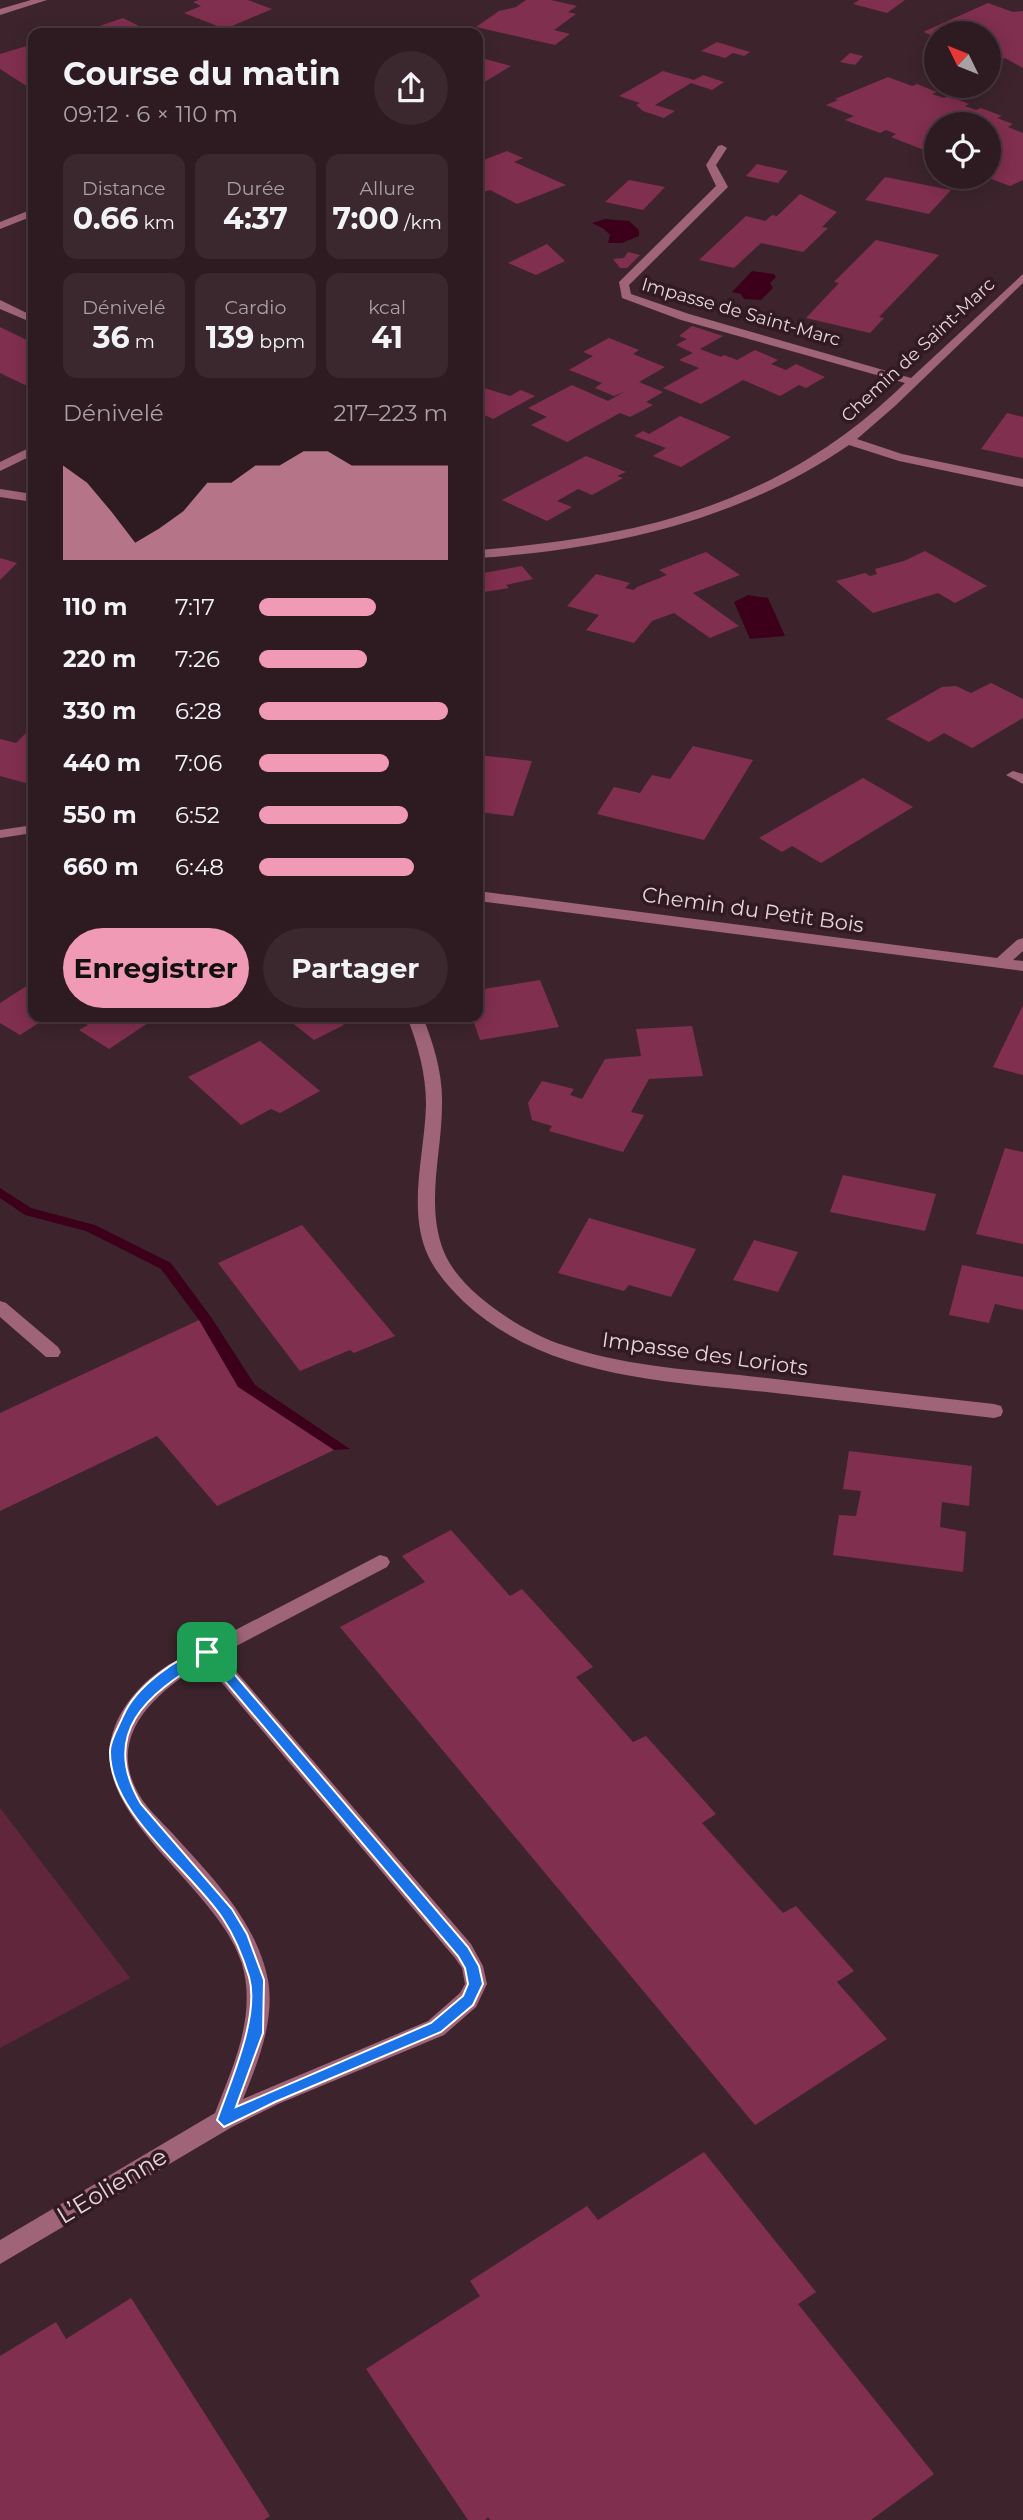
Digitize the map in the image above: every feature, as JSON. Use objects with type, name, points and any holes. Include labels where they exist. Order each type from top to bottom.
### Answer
[{"type":"street","points":[[0,12],[42,0]]},
{"type":"street","name":"Impasse de Saint-Marc","points":[[722,148],[711,165],[722,181],[722,187],[623,284],[626,296],[685,317],[913,382]]},
{"type":"street","points":[[0,226],[28,214]]},
{"type":"street","name":"Chemin de Saint-Marc","points":[[483,554],[576,545],[665,526],[744,497],[823,457],[847,440],[913,382],[1022,279]]},
{"type":"street","points":[[0,304],[28,318]]},
{"type":"street","points":[[847,440],[899,457],[1023,483]]},
{"type":"street","points":[[0,467],[28,453]]},
{"type":"street","points":[[0,493],[28,497]]},
{"type":"street","points":[[0,834],[28,830]]},
{"type":"street","name":"Chemin du Petit Bois","points":[[483,897],[1023,966]]},
{"type":"street","points":[[1000,963],[1023,943]]},
{"type":"street","name":"Impasse des Loriots","points":[[416,1022],[432,1074],[434,1102],[427,1202],[430,1236],[442,1266],[468,1295],[499,1319],[541,1344],[584,1359],[635,1370],[994,1411]]},
{"type":"street","points":[[0,1307],[52,1352]]},
{"type":"street","points":[[224,2120],[255,2033],[257,1980],[240,1934],[227,1913],[136,1808],[123,1785],[116,1749],[133,1709],[150,1690],[171,1673],[380,1562]]},
{"type":"street","name":"L’Eolienne","points":[[0,2252],[224,2120],[270,2097],[436,2028],[468,2000],[475,1984],[472,1966],[463,1951],[207,1652]]},
{"type":"shaded area","points":[[605,219],[629,221],[639,230],[639,236],[622,243],[608,243],[610,235],[592,223]]},
{"type":"shaded area","points":[[752,271],[774,274],[776,277],[770,283],[773,288],[761,300],[744,299],[741,294],[732,292]]},
{"type":"shaded area","points":[[748,595],[768,598],[785,636],[750,639],[734,602]]},
{"type":"shaded area","points":[[0,1188],[31,1208],[95,1225],[171,1263],[211,1317],[255,1385],[350,1449],[334,1450],[238,1387],[199,1320],[161,1269],[86,1231],[25,1215],[0,1198]]},
{"type":"shaded area","points":[[0,1808],[130,1978],[0,2048]]},
{"type":"building","points":[[248,0],[272,9],[222,28],[184,13],[201,6],[193,2]]},
{"type":"building","points":[[526,0],[551,0],[577,6],[568,12],[576,14],[554,30],[570,34],[555,45],[476,27],[499,11],[516,7]]},
{"type":"building","points":[[859,0],[905,0],[887,13],[853,4]]},
{"type":"building","points":[[988,3],[1013,12],[1023,11],[1023,68],[1005,58],[1001,59],[1001,21],[948,21]]},
{"type":"building","points":[[123,18],[143,28],[94,28]]},
{"type":"building","points":[[717,42],[750,52],[744,56],[733,53],[725,58],[701,51]]},
{"type":"building","points":[[28,46],[28,87],[0,69],[0,54]]},
{"type":"building","points":[[850,53],[863,56],[855,65],[840,62]]},
{"type":"building","points":[[483,58],[511,66],[483,83]]},
{"type":"building","points":[[663,71],[694,80],[703,75],[724,82],[712,90],[691,83],[655,105],[675,111],[664,118],[643,111],[636,105],[640,103],[619,96]]},
{"type":"building","points":[[888,77],[912,86],[917,84],[924,87],[924,98],[954,98],[969,104],[965,106],[992,112],[924,112],[924,150],[891,137],[896,134],[886,130],[880,133],[845,120],[854,116],[826,105],[838,100],[835,99]]},
{"type":"building","points":[[1001,120],[1013,124],[1008,127],[1023,133],[1023,180],[1010,186],[1001,183]]},
{"type":"building","points":[[507,151],[523,158],[514,162],[566,185],[517,204],[490,190],[483,192],[483,160]]},
{"type":"building","points":[[757,164],[788,171],[778,183],[746,176]]},
{"type":"building","points":[[885,177],[924,185],[924,189],[951,190],[929,214],[865,200]]},
{"type":"building","points":[[629,180],[665,187],[643,210],[605,202]]},
{"type":"building","points":[[800,194],[837,212],[822,227],[828,228],[803,252],[761,243],[734,268],[699,260],[746,216],[765,221],[772,215],[777,216]]},
{"type":"building","points":[[876,240],[939,255],[879,317],[884,318],[870,333],[806,318],[839,283],[834,282]]},
{"type":"building","points":[[547,244],[565,261],[536,275],[508,263]]},
{"type":"building","points":[[628,252],[640,255],[627,268],[620,268],[613,259],[624,258]]},
{"type":"building","points":[[692,326],[723,336],[700,349],[737,360],[755,350],[778,360],[771,364],[786,370],[796,364],[825,377],[806,388],[799,385],[780,396],[743,380],[701,404],[663,388],[699,368],[679,360],[693,353],[676,345],[687,339],[679,336]]},
{"type":"building","points":[[0,327],[28,341],[28,384],[25,385],[0,373]]},
{"type":"building","points":[[609,338],[639,350],[633,354],[665,367],[639,382],[663,392],[646,402],[653,405],[630,417],[620,413],[567,442],[531,425],[547,417],[528,408],[572,385],[608,401],[624,392],[614,396],[595,388],[602,383],[569,370],[593,356],[583,352]]},
{"type":"building","points":[[483,388],[510,396],[521,390],[535,396],[493,419],[483,414]]},
{"type":"building","points":[[1007,413],[1023,417],[1023,458],[981,449]]},
{"type":"building","points":[[680,416],[731,437],[681,467],[653,456],[666,448],[634,436],[643,431],[649,434]]},
{"type":"building","points":[[586,456],[626,472],[617,476],[623,478],[592,495],[578,489],[557,501],[572,507],[547,521],[502,500]]},
{"type":"building","points":[[925,551],[987,586],[955,603],[938,593],[873,613],[836,581],[865,573],[870,576],[877,574],[875,569],[904,561]]},
{"type":"building","points":[[706,552],[740,575],[693,593],[739,626],[710,638],[674,613],[652,621],[634,643],[586,630],[599,615],[567,606],[596,574],[630,583],[625,588],[634,590],[667,575],[659,570]]},
{"type":"building","points":[[0,558],[17,563],[0,580]]},
{"type":"building","points":[[522,566],[533,579],[506,585],[509,588],[483,592],[483,573]]},
{"type":"building","points":[[991,683],[1023,699],[1023,718],[972,748],[944,733],[929,742],[886,719],[942,687],[956,686],[971,693]]},
{"type":"building","points":[[28,731],[28,784],[0,776],[0,739],[16,743]]},
{"type":"building","points":[[693,746],[753,760],[704,840],[597,814],[614,787],[640,793],[652,775],[670,779]]},
{"type":"building","points":[[483,756],[532,761],[513,816],[483,813]]},
{"type":"building","points":[[863,778],[913,807],[821,863],[792,846],[782,852],[759,838]]},
{"type":"building","points":[[540,980],[559,1027],[480,1040],[474,1022],[483,1022],[483,989]]},
{"type":"building","points":[[28,985],[28,1022],[40,1022],[20,1035],[0,1023],[0,1003]]},
{"type":"building","points":[[1023,1005],[1023,1075],[993,1067]]},
{"type":"building","points":[[83,1022],[150,1022],[109,1049],[79,1030],[88,1025]]},
{"type":"building","points":[[291,1022],[341,1022],[344,1025],[314,1040]]},
{"type":"building","points":[[692,1026],[703,1076],[649,1079],[631,1112],[644,1115],[623,1152],[549,1131],[552,1126],[532,1120],[528,1103],[542,1081],[574,1089],[570,1095],[582,1099],[605,1059],[641,1056],[636,1029]]},
{"type":"building","points":[[260,1041],[320,1091],[280,1113],[271,1109],[241,1125],[188,1077]]},
{"type":"building","points":[[1005,1148],[1023,1152],[1023,1244],[976,1234]]},
{"type":"building","points":[[843,1175],[936,1194],[925,1231],[830,1212]]},
{"type":"building","points":[[589,1218],[696,1249],[671,1297],[629,1285],[624,1291],[558,1273]]},
{"type":"building","points":[[302,1225],[395,1336],[354,1353],[350,1350],[300,1371],[218,1263]]},
{"type":"building","points":[[754,1240],[798,1252],[778,1292],[733,1280]]},
{"type":"building","points":[[962,1265],[1023,1277],[1023,1310],[995,1304],[989,1323],[949,1315]]},
{"type":"building","points":[[199,1320],[238,1387],[334,1450],[217,1506],[157,1436],[0,1511],[0,1413]]},
{"type":"building","points":[[849,1451],[972,1466],[969,1506],[942,1502],[940,1527],[966,1532],[963,1572],[833,1555],[839,1515],[856,1516],[861,1491],[843,1489]]},
{"type":"building","points":[[451,1530],[510,1596],[522,1589],[593,1667],[576,1677],[633,1742],[646,1736],[716,1814],[702,1823],[783,1913],[796,1906],[854,1971],[837,1982],[887,2039],[755,2125],[340,1627],[425,1582],[402,1556]]},
{"type":"building","points":[[704,2152],[816,2292],[798,2304],[934,2474],[871,2520],[490,2520],[488,2517],[485,2520],[468,2520],[366,2369],[480,2296],[470,2281],[518,2250],[587,2206],[598,2220]]},
{"type":"building","points":[[131,2298],[270,2516],[264,2520],[0,2520],[0,2356],[56,2322],[66,2339]]},
{"type":"route","points":[[207,1652],[463,1951],[472,1966],[475,1984],[468,2000],[436,2028],[270,2097],[224,2120],[255,2033],[257,1980],[240,1934],[227,1913],[136,1808],[123,1785],[116,1749],[133,1709],[150,1690],[171,1673],[207,1652]]}]
